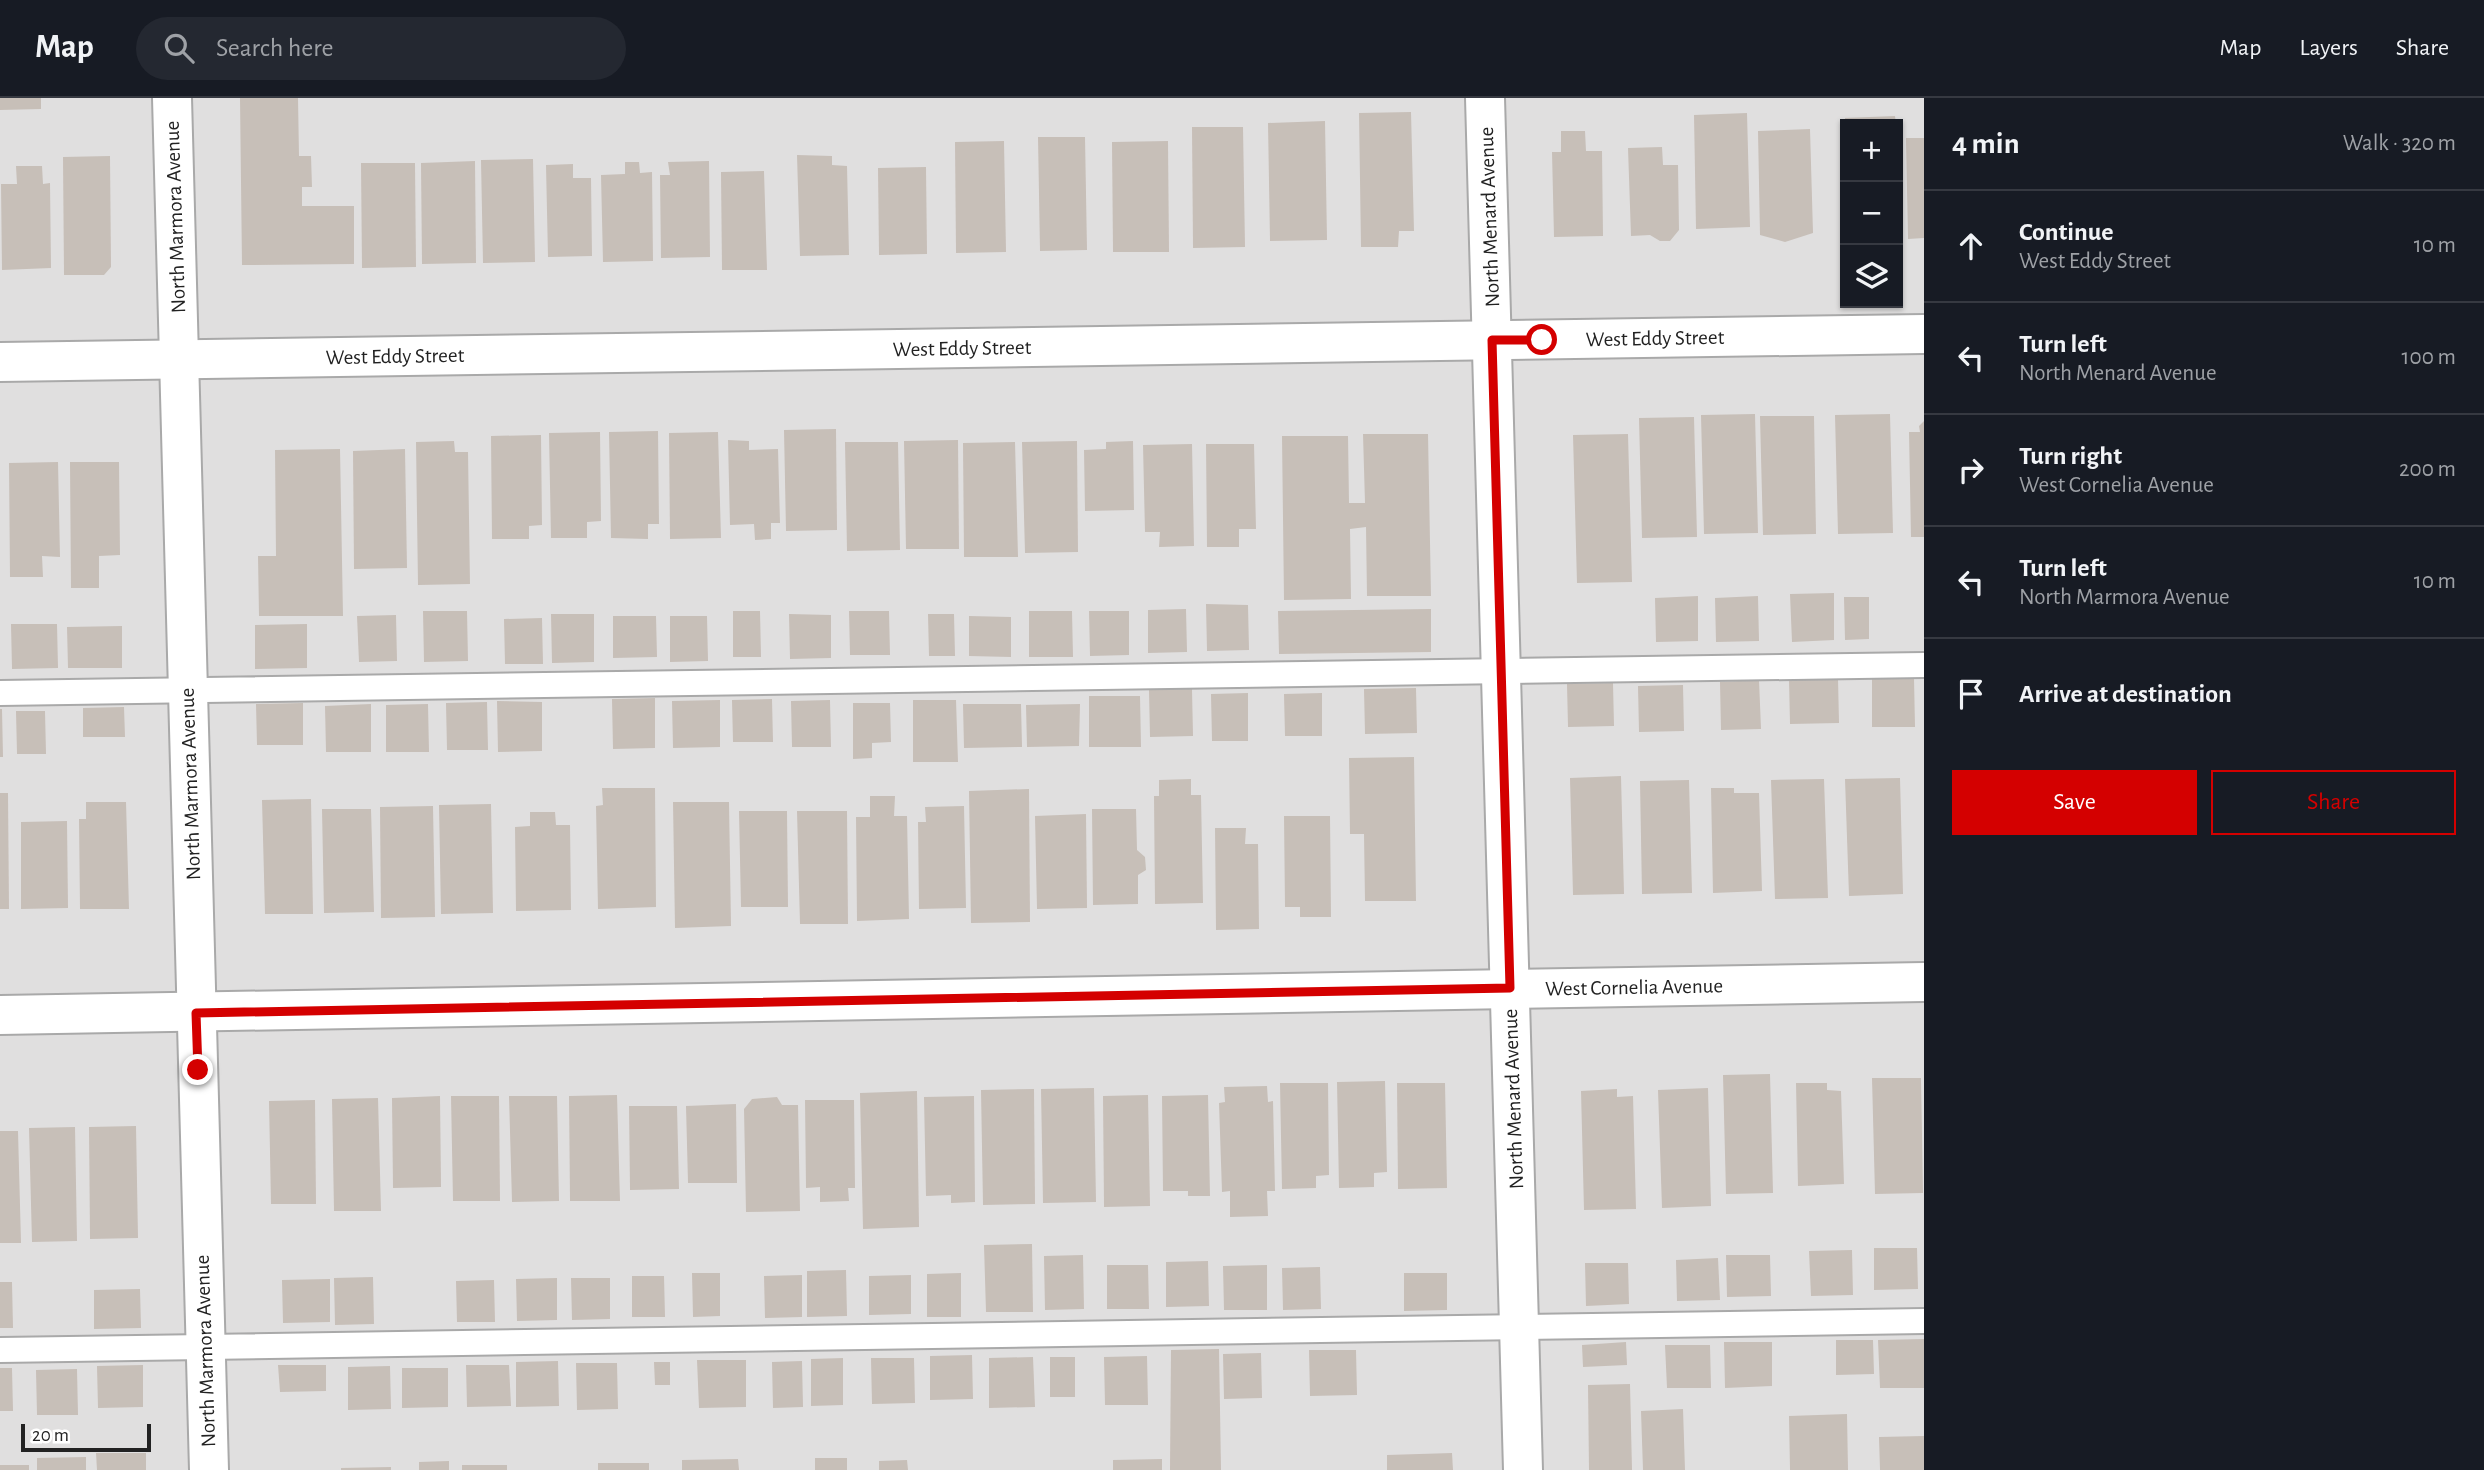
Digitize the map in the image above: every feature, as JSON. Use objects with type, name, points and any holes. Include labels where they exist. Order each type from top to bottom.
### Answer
[{"type":"street","name":"North Marmora Avenue","points":[[172,98],[209,1470]]},
{"type":"street","name":"North Menard Avenue","points":[[1485,98],[1523,1470]]},
{"type":"street","name":"West Eddy Street","points":[[0,362],[1924,334]]},
{"type":"street","name":"West Cornelia Avenue","points":[[0,1015],[1924,982]]},
{"type":"lane","points":[[0,694],[1924,666]]},
{"type":"lane","points":[[0,1350],[1924,1321]]},
{"type":"shaded area","points":[[0,98],[1924,98],[1924,1470],[0,1470]]},
{"type":"building","points":[[0,98],[41,98],[41,109],[0,110]]},
{"type":"building","points":[[240,98],[298,98],[299,156],[311,156],[312,187],[302,187],[302,206],[354,206],[354,264],[242,265]]},
{"type":"building","points":[[1411,112],[1414,231],[1399,231],[1398,247],[1361,247],[1359,113]]},
{"type":"building","points":[[1747,113],[1750,227],[1696,229],[1694,115]]},
{"type":"building","points":[[1895,116],[1895,119],[1845,119]]},
{"type":"building","points":[[1325,121],[1327,240],[1270,241],[1268,123]]},
{"type":"building","points":[[1192,127],[1243,127],[1245,247],[1193,248]]},
{"type":"building","points":[[1810,129],[1813,233],[1785,242],[1760,235],[1758,131]]},
{"type":"building","points":[[1561,131],[1585,131],[1586,151],[1602,151],[1603,236],[1554,237],[1552,152],[1561,152]]},
{"type":"building","points":[[1038,137],[1085,137],[1087,250],[1040,251]]},
{"type":"building","points":[[1906,138],[1924,138],[1924,238],[1908,239]]},
{"type":"building","points":[[1004,141],[1006,252],[956,253],[955,142]]},
{"type":"building","points":[[1168,141],[1169,252],[1113,252],[1112,142]]},
{"type":"building","points":[[1662,147],[1663,165],[1678,165],[1679,230],[1670,241],[1660,241],[1650,235],[1631,236],[1628,148]]},
{"type":"building","points":[[797,155],[832,156],[832,165],[847,166],[849,255],[800,256]]},
{"type":"building","points":[[110,156],[111,267],[104,275],[64,275],[63,157]]},
{"type":"building","points":[[533,159],[535,262],[483,263],[481,160]]},
{"type":"building","points":[[475,161],[476,263],[422,264],[421,163]]},
{"type":"building","points":[[709,161],[710,257],[661,258],[660,175],[670,175],[668,162]]},
{"type":"building","points":[[625,162],[639,162],[640,173],[652,172],[653,261],[603,262],[601,175],[625,174]]},
{"type":"building","points":[[361,163],[415,163],[416,267],[362,268]]},
{"type":"building","points":[[573,164],[573,178],[591,178],[592,256],[548,257],[546,165]]},
{"type":"building","points":[[16,166],[42,166],[43,184],[50,183],[51,268],[2,270],[1,184],[17,184]]},
{"type":"building","points":[[926,167],[927,254],[879,255],[878,168]]},
{"type":"building","points":[[764,171],[767,270],[722,270],[721,172]]},
{"type":"building","points":[[1755,414],[1758,533],[1704,534],[1701,415]]},
{"type":"building","points":[[1890,414],[1893,533],[1838,534],[1835,415]]},
{"type":"building","points":[[1760,416],[1814,416],[1816,534],[1763,535]]},
{"type":"building","points":[[1694,417],[1697,537],[1642,538],[1639,418]]},
{"type":"building","points":[[1924,421],[1924,537],[1911,537],[1909,432],[1920,432],[1919,426]]},
{"type":"building","points":[[836,429],[837,530],[786,531],[784,430]]},
{"type":"building","points":[[658,431],[659,524],[648,524],[648,539],[611,538],[609,432]]},
{"type":"building","points":[[600,432],[601,521],[587,522],[587,538],[551,538],[549,433]]},
{"type":"building","points":[[718,432],[721,538],[670,539],[669,433]]},
{"type":"building","points":[[1363,434],[1428,434],[1431,596],[1367,596],[1366,527],[1350,529],[1351,599],[1284,600],[1282,436],[1348,436],[1349,503],[1365,503]]},
{"type":"building","points":[[1628,434],[1632,582],[1577,583],[1573,435]]},
{"type":"building","points":[[541,435],[542,525],[529,526],[529,539],[492,539],[491,436]]},
{"type":"building","points":[[728,440],[749,441],[749,450],[778,449],[780,523],[771,523],[771,539],[755,540],[754,524],[730,525]]},
{"type":"building","points":[[958,440],[959,549],[906,549],[904,441]]},
{"type":"building","points":[[454,441],[455,452],[468,452],[470,584],[418,585],[416,442]]},
{"type":"building","points":[[1077,441],[1078,552],[1025,553],[1022,442]]},
{"type":"building","points":[[1133,441],[1134,510],[1085,511],[1084,450],[1106,449],[1106,442]]},
{"type":"building","points":[[845,442],[898,442],[900,550],[847,551]]},
{"type":"building","points":[[1015,442],[1018,557],[964,557],[963,443]]},
{"type":"building","points":[[1192,444],[1194,546],[1159,547],[1160,532],[1145,532],[1143,445]]},
{"type":"building","points":[[1206,444],[1254,444],[1256,529],[1239,529],[1239,547],[1207,547]]},
{"type":"building","points":[[340,449],[343,616],[259,616],[258,556],[276,556],[275,450]]},
{"type":"building","points":[[405,449],[407,568],[354,569],[353,451]]},
{"type":"building","points":[[58,462],[60,557],[42,556],[43,577],[10,577],[9,463]]},
{"type":"building","points":[[70,462],[119,462],[120,555],[99,556],[99,588],[71,588]]},
{"type":"building","points":[[1834,593],[1834,640],[1792,642],[1790,594]]},
{"type":"building","points":[[1698,596],[1698,641],[1656,642],[1655,598]]},
{"type":"building","points":[[1758,596],[1759,641],[1716,642],[1715,598]]},
{"type":"building","points":[[1844,597],[1869,597],[1869,639],[1845,640]]},
{"type":"building","points":[[1206,604],[1248,605],[1249,650],[1207,651]]},
{"type":"building","points":[[1186,609],[1187,652],[1148,653],[1148,610]]},
{"type":"building","points":[[1431,609],[1431,652],[1279,654],[1278,611]]},
{"type":"building","points":[[423,611],[467,611],[468,661],[424,662]]},
{"type":"building","points":[[733,611],[760,611],[761,657],[733,657]]},
{"type":"building","points":[[849,611],[889,611],[890,655],[850,655]]},
{"type":"building","points":[[1029,611],[1072,611],[1073,657],[1029,657]]},
{"type":"building","points":[[1089,611],[1129,611],[1129,655],[1090,656]]},
{"type":"building","points":[[551,614],[594,614],[594,662],[552,663]]},
{"type":"building","points":[[789,614],[831,615],[831,658],[790,659]]},
{"type":"building","points":[[928,614],[954,614],[955,656],[929,656]]},
{"type":"building","points":[[396,615],[397,661],[359,662],[357,616]]},
{"type":"building","points":[[613,616],[656,616],[657,657],[613,658]]},
{"type":"building","points":[[670,616],[707,616],[708,661],[670,662]]},
{"type":"building","points":[[969,616],[1011,617],[1011,657],[969,656]]},
{"type":"building","points":[[542,618],[543,664],[505,664],[504,619]]},
{"type":"building","points":[[11,624],[57,624],[58,668],[12,669]]},
{"type":"building","points":[[307,624],[307,668],[255,669],[255,625]]},
{"type":"building","points":[[122,626],[122,668],[68,668],[67,627]]},
{"type":"building","points":[[1838,678],[1839,723],[1790,724],[1789,679]]},
{"type":"building","points":[[1914,678],[1915,727],[1872,727],[1872,679]]},
{"type":"building","points":[[1759,680],[1761,729],[1721,730],[1720,682]]},
{"type":"building","points":[[1613,683],[1614,726],[1568,727],[1567,684]]},
{"type":"building","points":[[1683,685],[1684,731],[1639,732],[1638,686]]},
{"type":"building","points":[[1416,688],[1417,733],[1365,734],[1364,689]]},
{"type":"building","points":[[1192,689],[1193,736],[1150,737],[1149,690]]},
{"type":"building","points":[[1248,693],[1248,741],[1212,741],[1211,694]]},
{"type":"building","points":[[1322,693],[1322,736],[1285,736],[1284,694]]},
{"type":"building","points":[[1089,696],[1140,696],[1141,747],[1089,747]]},
{"type":"building","points":[[655,698],[655,748],[613,749],[612,699]]},
{"type":"building","points":[[772,699],[773,742],[733,742],[732,700]]},
{"type":"building","points":[[720,700],[720,747],[673,748],[672,701]]},
{"type":"building","points":[[830,700],[831,747],[792,747],[791,701]]},
{"type":"building","points":[[913,700],[956,700],[958,762],[913,762]]},
{"type":"building","points":[[497,701],[542,702],[542,751],[498,752]]},
{"type":"building","points":[[487,702],[488,750],[447,750],[446,703]]},
{"type":"building","points":[[303,703],[303,745],[257,745],[256,704]]},
{"type":"building","points":[[853,703],[890,703],[891,742],[872,743],[872,758],[853,759]]},
{"type":"building","points":[[371,704],[371,752],[326,752],[325,706]]},
{"type":"building","points":[[428,704],[429,752],[386,752],[386,705]]},
{"type":"building","points":[[963,704],[1021,704],[1022,747],[964,748]]},
{"type":"building","points":[[1080,704],[1079,746],[1027,747],[1026,705]]},
{"type":"building","points":[[124,707],[125,737],[83,737],[83,708]]},
{"type":"building","points":[[2,709],[3,757],[0,757]]},
{"type":"building","points":[[16,711],[45,711],[46,754],[17,754]]},
{"type":"building","points":[[1414,757],[1416,901],[1365,901],[1364,834],[1350,834],[1349,758]]},
{"type":"building","points":[[1621,776],[1624,894],[1573,895],[1570,778]]},
{"type":"building","points":[[1900,778],[1903,894],[1849,896],[1845,779]]},
{"type":"building","points":[[1191,779],[1191,795],[1201,795],[1203,903],[1155,904],[1154,796],[1159,796],[1159,780]]},
{"type":"building","points":[[1824,779],[1828,898],[1775,899],[1771,780]]},
{"type":"building","points":[[1689,780],[1692,893],[1642,894],[1640,781]]},
{"type":"building","points":[[602,788],[655,788],[656,907],[598,909],[596,806],[603,805]]},
{"type":"building","points":[[1711,788],[1734,788],[1734,793],[1759,793],[1762,891],[1713,893]]},
{"type":"building","points":[[1029,789],[1030,922],[971,923],[969,791]]},
{"type":"building","points":[[0,793],[8,793],[9,909],[0,909]]},
{"type":"building","points":[[870,796],[895,796],[894,816],[907,816],[909,919],[857,921],[856,817],[870,817]]},
{"type":"building","points":[[311,799],[313,914],[265,914],[262,800]]},
{"type":"building","points":[[86,802],[126,802],[129,909],[80,909],[79,819],[86,819]]},
{"type":"building","points":[[673,802],[729,802],[731,926],[675,928]]},
{"type":"building","points":[[491,804],[493,913],[441,914],[439,805]]},
{"type":"building","points":[[433,806],[435,917],[381,918],[380,807]]},
{"type":"building","points":[[964,806],[966,908],[919,909],[918,822],[926,822],[925,807]]},
{"type":"building","points":[[322,809],[371,809],[374,912],[324,913]]},
{"type":"building","points":[[1092,809],[1136,809],[1137,850],[1145,857],[1146,870],[1138,875],[1138,904],[1093,905]]},
{"type":"building","points":[[739,811],[787,811],[788,907],[741,907]]},
{"type":"building","points":[[797,811],[847,811],[848,924],[800,924]]},
{"type":"building","points":[[530,812],[555,812],[556,825],[570,825],[571,910],[516,911],[515,827],[530,826]]},
{"type":"building","points":[[1086,814],[1087,908],[1037,909],[1035,816]]},
{"type":"building","points":[[1284,816],[1330,816],[1331,917],[1300,917],[1300,907],[1285,907]]},
{"type":"building","points":[[67,821],[68,908],[21,909],[21,822]]},
{"type":"building","points":[[1215,828],[1246,828],[1245,844],[1258,844],[1259,929],[1216,930]]},
{"type":"building","points":[[1770,1074],[1773,1193],[1726,1194],[1723,1075]]},
{"type":"building","points":[[1872,1078],[1921,1078],[1923,1193],[1875,1194]]},
{"type":"building","points":[[1385,1081],[1387,1172],[1374,1173],[1374,1187],[1339,1188],[1337,1082]]},
{"type":"building","points":[[1280,1083],[1328,1083],[1329,1175],[1316,1176],[1316,1188],[1282,1189]]},
{"type":"building","points":[[1397,1083],[1445,1083],[1447,1188],[1398,1189]]},
{"type":"building","points":[[1796,1083],[1827,1083],[1827,1090],[1841,1091],[1844,1184],[1798,1186]]},
{"type":"building","points":[[1267,1086],[1268,1102],[1273,1101],[1275,1191],[1267,1191],[1268,1216],[1230,1217],[1230,1191],[1222,1192],[1219,1103],[1225,1102],[1224,1087]]},
{"type":"building","points":[[1094,1088],[1096,1202],[1043,1203],[1041,1089]]},
{"type":"building","points":[[1708,1088],[1711,1206],[1662,1208],[1658,1090]]},
{"type":"building","points":[[1034,1089],[1035,1204],[983,1205],[981,1090]]},
{"type":"building","points":[[1617,1089],[1617,1097],[1633,1096],[1636,1209],[1584,1210],[1581,1091]]},
{"type":"building","points":[[917,1091],[919,1227],[863,1229],[860,1093]]},
{"type":"building","points":[[617,1095],[620,1201],[570,1201],[569,1096]]},
{"type":"building","points":[[1148,1095],[1150,1206],[1104,1207],[1103,1096]]},
{"type":"building","points":[[1208,1095],[1210,1196],[1188,1196],[1188,1191],[1163,1191],[1162,1096]]},
{"type":"building","points":[[440,1096],[441,1187],[393,1188],[392,1098]]},
{"type":"building","points":[[451,1096],[499,1096],[500,1201],[453,1201]]},
{"type":"building","points":[[509,1096],[557,1096],[559,1201],[512,1202]]},
{"type":"building","points":[[974,1096],[975,1202],[951,1203],[951,1195],[926,1196],[924,1097]]},
{"type":"building","points":[[777,1097],[782,1105],[798,1105],[800,1211],[746,1212],[744,1109],[752,1099]]},
{"type":"building","points":[[378,1098],[381,1211],[334,1211],[332,1099]]},
{"type":"building","points":[[315,1100],[316,1204],[271,1204],[269,1101]]},
{"type":"building","points":[[805,1100],[854,1100],[855,1188],[848,1188],[849,1201],[820,1202],[820,1187],[806,1188]]},
{"type":"building","points":[[736,1104],[737,1183],[688,1183],[686,1106]]},
{"type":"building","points":[[629,1106],[677,1106],[679,1189],[630,1190]]},
{"type":"building","points":[[136,1126],[138,1238],[90,1239],[89,1127]]},
{"type":"building","points":[[75,1127],[77,1241],[32,1242],[29,1128]]},
{"type":"building","points":[[0,1131],[18,1131],[21,1243],[0,1243]]},
{"type":"building","points":[[1032,1244],[1033,1312],[986,1312],[984,1245]]},
{"type":"building","points":[[1874,1248],[1917,1248],[1918,1289],[1874,1290]]},
{"type":"building","points":[[1852,1250],[1853,1295],[1811,1296],[1809,1251]]},
{"type":"building","points":[[1083,1255],[1084,1309],[1045,1310],[1044,1256]]},
{"type":"building","points":[[1726,1255],[1770,1255],[1771,1296],[1727,1297]]},
{"type":"building","points":[[1718,1258],[1720,1300],[1677,1301],[1676,1260]]},
{"type":"building","points":[[1208,1261],[1209,1306],[1166,1307],[1166,1262]]},
{"type":"building","points":[[1585,1263],[1628,1263],[1629,1304],[1586,1306]]},
{"type":"building","points":[[1107,1265],[1148,1265],[1149,1309],[1107,1309]]},
{"type":"building","points":[[1267,1265],[1267,1310],[1224,1310],[1223,1266]]},
{"type":"building","points":[[1320,1267],[1321,1309],[1283,1310],[1282,1268]]},
{"type":"building","points":[[846,1270],[847,1316],[807,1317],[807,1271]]},
{"type":"building","points":[[692,1273],[720,1273],[720,1316],[693,1317]]},
{"type":"building","points":[[961,1273],[961,1317],[927,1317],[927,1274]]},
{"type":"building","points":[[1404,1273],[1447,1273],[1447,1310],[1404,1311]]},
{"type":"building","points":[[802,1275],[802,1317],[765,1318],[764,1276]]},
{"type":"building","points":[[911,1275],[911,1314],[869,1315],[869,1276]]},
{"type":"building","points":[[632,1276],[664,1276],[665,1317],[632,1317]]},
{"type":"building","points":[[373,1277],[374,1324],[335,1325],[334,1278]]},
{"type":"building","points":[[557,1278],[557,1320],[517,1321],[516,1279]]},
{"type":"building","points":[[571,1278],[610,1278],[610,1319],[572,1320]]},
{"type":"building","points":[[330,1279],[330,1322],[283,1323],[282,1280]]},
{"type":"building","points":[[494,1280],[495,1322],[457,1322],[456,1281]]},
{"type":"building","points":[[0,1282],[12,1282],[13,1328],[0,1328]]},
{"type":"building","points":[[140,1289],[141,1328],[94,1329],[94,1290]]},
{"type":"building","points":[[1924,1339],[1924,1388],[1880,1388],[1878,1340]]},
{"type":"building","points":[[1836,1340],[1873,1340],[1874,1374],[1836,1375]]},
{"type":"building","points":[[1626,1342],[1627,1365],[1583,1367],[1582,1345]]},
{"type":"building","points":[[1724,1342],[1772,1342],[1772,1386],[1725,1388]]},
{"type":"building","points":[[1665,1345],[1710,1345],[1711,1388],[1667,1388]]},
{"type":"building","points":[[1219,1349],[1221,1470],[1170,1470],[1171,1350]]},
{"type":"building","points":[[1309,1350],[1356,1350],[1357,1395],[1310,1396]]},
{"type":"building","points":[[1261,1353],[1262,1398],[1224,1399],[1223,1354]]},
{"type":"building","points":[[972,1355],[973,1399],[930,1400],[930,1356]]},
{"type":"building","points":[[1147,1356],[1148,1405],[1105,1405],[1104,1357]]},
{"type":"building","points":[[1033,1357],[1035,1407],[989,1408],[989,1358]]},
{"type":"building","points":[[1050,1357],[1075,1357],[1075,1397],[1050,1397]]},
{"type":"building","points":[[843,1358],[843,1405],[811,1406],[811,1359]]},
{"type":"building","points":[[871,1358],[914,1358],[915,1403],[872,1404]]},
{"type":"building","points":[[697,1360],[746,1360],[746,1407],[699,1408]]},
{"type":"building","points":[[558,1361],[559,1406],[516,1407],[516,1362]]},
{"type":"building","points":[[802,1361],[803,1407],[773,1408],[772,1362]]},
{"type":"building","points":[[654,1362],[670,1362],[670,1385],[655,1385]]},
{"type":"building","points":[[576,1363],[617,1363],[618,1409],[577,1410]]},
{"type":"building","points":[[143,1365],[143,1407],[98,1408],[97,1366]]},
{"type":"building","points":[[278,1365],[326,1365],[326,1391],[280,1392]]},
{"type":"building","points":[[466,1365],[509,1365],[511,1406],[467,1407]]},
{"type":"building","points":[[390,1366],[391,1409],[348,1410],[348,1367]]},
{"type":"building","points":[[0,1368],[12,1368],[13,1411],[0,1411]]},
{"type":"building","points":[[402,1368],[448,1368],[448,1407],[402,1408]]},
{"type":"building","points":[[77,1369],[78,1415],[37,1415],[36,1370]]},
{"type":"building","points":[[1630,1384],[1632,1470],[1589,1470],[1588,1385]]},
{"type":"building","points":[[1683,1409],[1685,1470],[1643,1470],[1641,1411]]},
{"type":"building","points":[[1847,1414],[1848,1470],[1790,1470],[1789,1416]]},
{"type":"building","points":[[1924,1436],[1924,1470],[1880,1470],[1879,1437]]},
{"type":"building","points":[[96,1453],[146,1453],[146,1470],[97,1470]]},
{"type":"building","points":[[1452,1453],[1453,1470],[1387,1470],[1387,1455]]},
{"type":"building","points":[[86,1457],[86,1470],[37,1470],[37,1458]]},
{"type":"building","points":[[815,1458],[847,1458],[847,1470],[815,1470]]},
{"type":"building","points":[[738,1459],[739,1470],[682,1470],[682,1460]]},
{"type":"building","points":[[1162,1459],[1162,1470],[1113,1470],[1113,1460]]},
{"type":"building","points":[[907,1460],[908,1470],[879,1470],[879,1461]]},
{"type":"building","points":[[449,1461],[449,1470],[419,1470],[419,1462]]},
{"type":"building","points":[[598,1463],[649,1463],[649,1470],[598,1470]]},
{"type":"building","points":[[0,1465],[29,1465],[29,1470],[0,1470]]},
{"type":"building","points":[[462,1465],[507,1465],[507,1470],[462,1470]]},
{"type":"building","points":[[391,1467],[391,1470],[341,1470],[341,1468]]},
{"type":"route","points":[[198,1070],[196,1013],[1510,988],[1492,340],[1542,340]]}]
